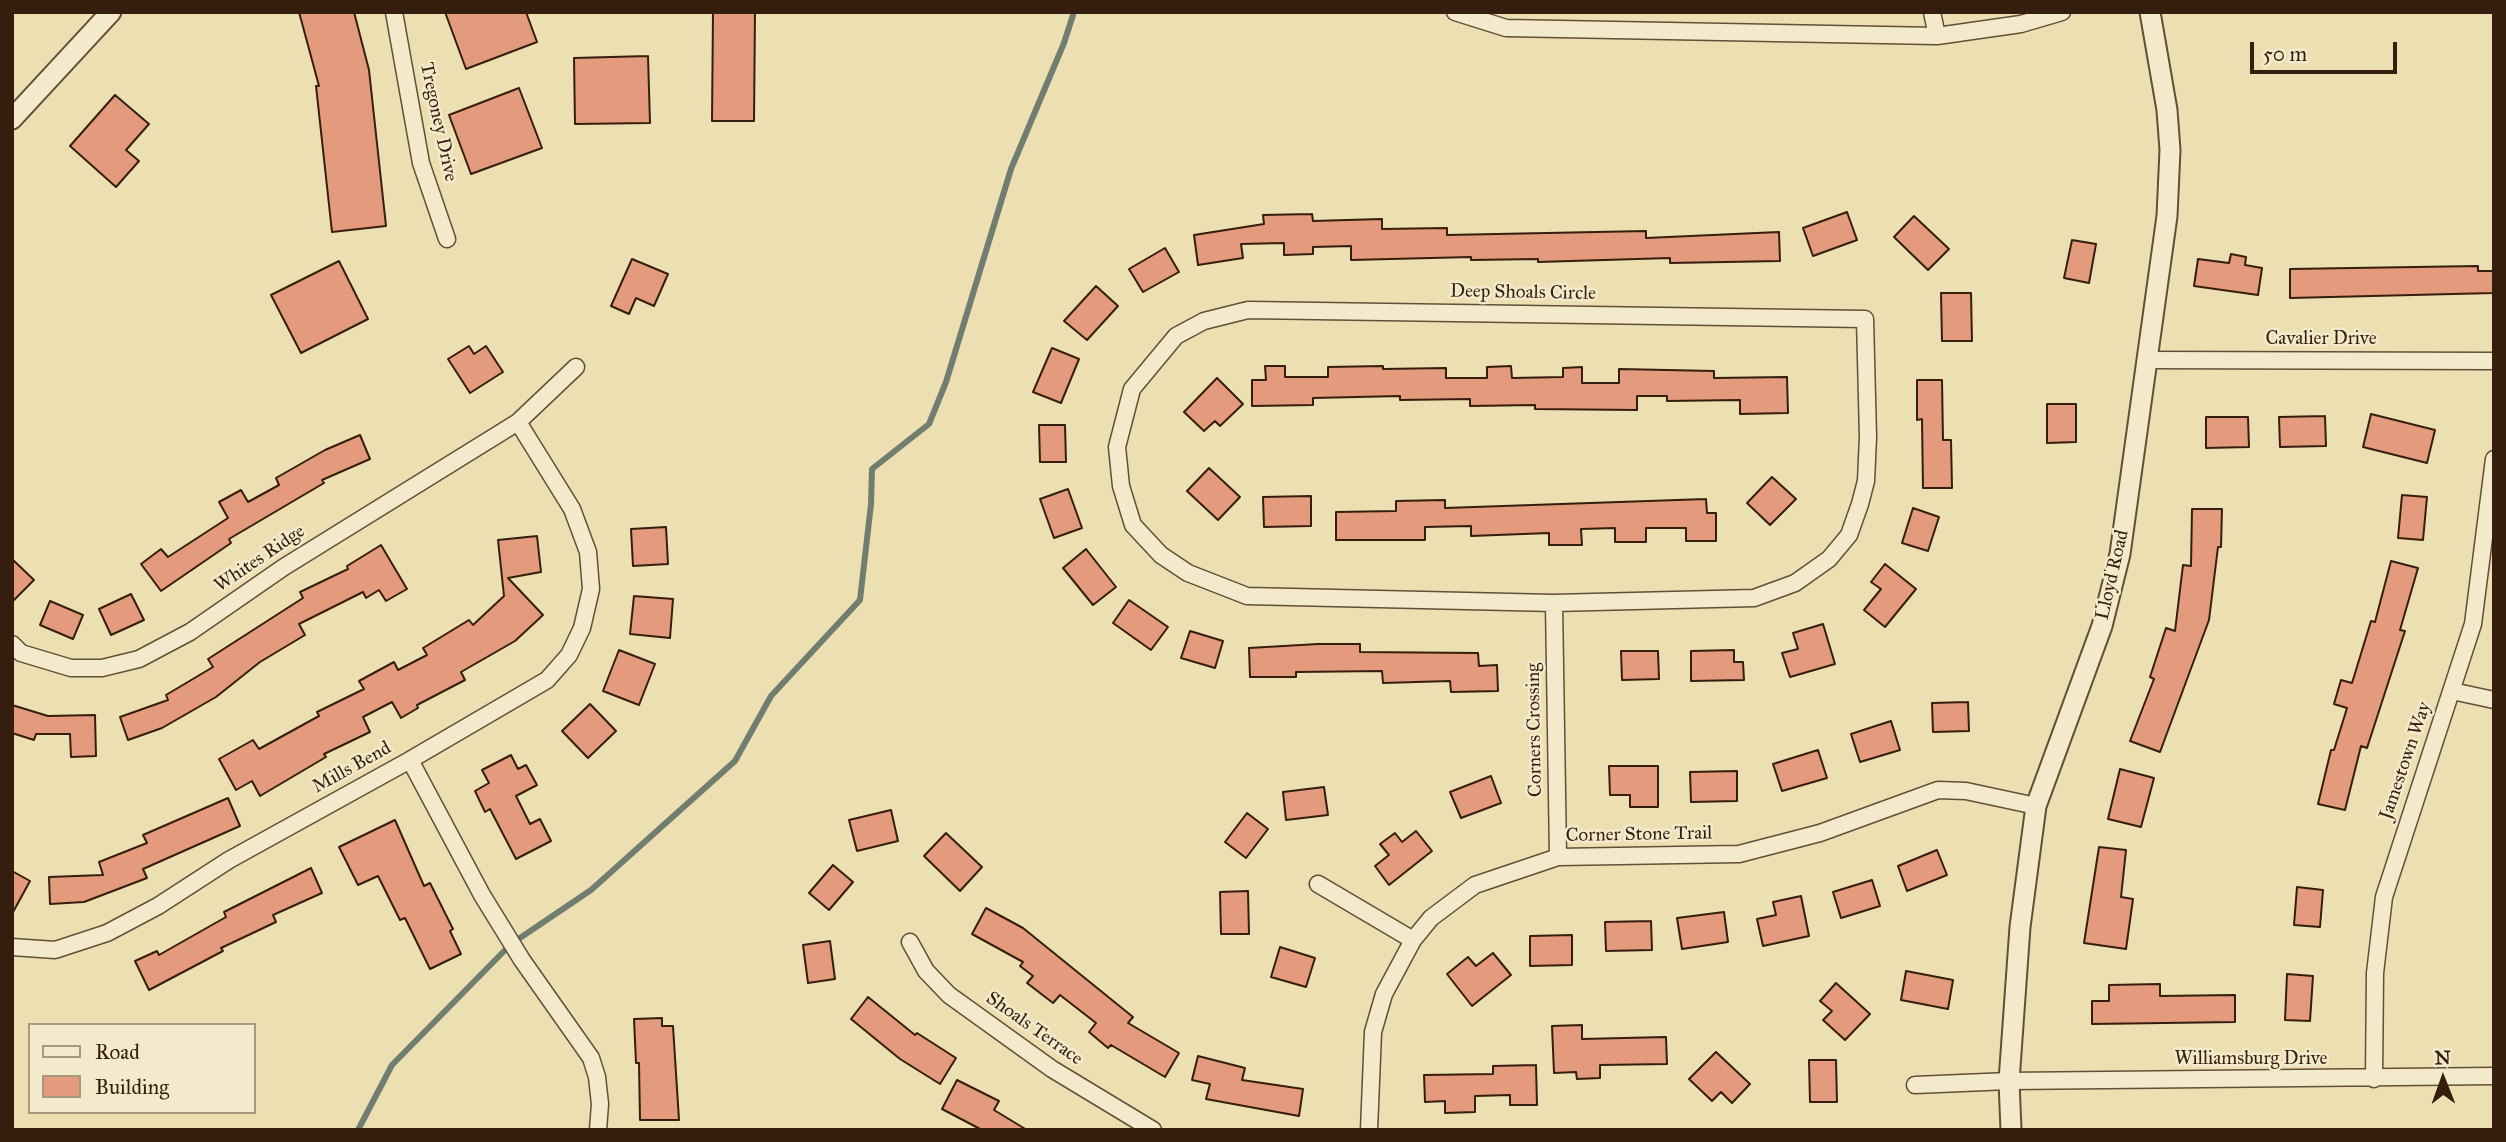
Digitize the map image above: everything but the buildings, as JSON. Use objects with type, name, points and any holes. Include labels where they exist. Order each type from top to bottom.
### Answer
[{"type":"street","points":[[12,119],[111,12]]},
{"type":"street","name":"Tregoney Drive","points":[[394,12],[421,163],[447,239]]},
{"type":"street","points":[[1455,12],[1506,28],[1937,36],[2021,24],[2062,12]]},
{"type":"street","points":[[1932,12],[1937,36]]},
{"type":"street","name":"Lloyd Road","points":[[2011,1130],[2009,1081],[2021,927],[2036,806],[2102,626],[2114,578],[2167,216],[2170,150],[2162,69],[2150,12]]},
{"type":"street","name":"Deep Shoals Circle","points":[[1248,310],[1865,319],[1866,481],[1849,535],[1829,559],[1795,583],[1754,598],[1554,603],[1247,596],[1188,573],[1161,555],[1133,525],[1122,485],[1117,447],[1132,389],[1176,336],[1204,321],[1248,310]]},
{"type":"street","name":"Cavalier Drive","points":[[2147,360],[2494,360]]},
{"type":"street","name":"Whites Ridge","points":[[12,644],[21,653],[71,668],[102,668],[139,659],[190,632],[284,567],[518,422],[576,367]]},
{"type":"street","points":[[410,760],[547,680],[569,655],[582,628],[591,589],[588,552],[572,509],[518,422]]},
{"type":"street","name":"Jamestown Way","points":[[2375,1079],[2375,973],[2384,897],[2473,624],[2494,458]]},
{"type":"street","name":"Corners Crossing","points":[[1554,603],[1558,857]]},
{"type":"street","points":[[2452,691],[2494,700]]},
{"type":"street","name":"Mills Bend","points":[[12,947],[55,950],[107,933],[158,906],[229,860],[410,760],[509,939],[591,1058],[597,1077],[598,1130]]},
{"type":"street","name":"Corner Stone Trail","points":[[1368,1130],[1373,1032],[1384,995],[1413,940],[1431,918],[1475,886],[1558,857],[1739,854],[1821,834],[1938,790],[1966,790],[2036,806]]},
{"type":"street","points":[[1318,884],[1413,940]]},
{"type":"street","name":"Shoals Terrace","points":[[910,942],[926,971],[949,995],[1052,1069],[1153,1130]]},
{"type":"street","name":"Williamsburg Drive","points":[[1915,1085],[2009,1081],[2494,1076]]},
{"type":"waterway","points":[[358,1130],[392,1065],[511,944],[591,890],[735,761],[771,696],[860,600],[871,504],[872,469],[929,424],[946,382],[1011,169],[1064,43],[1074,12]]}]
